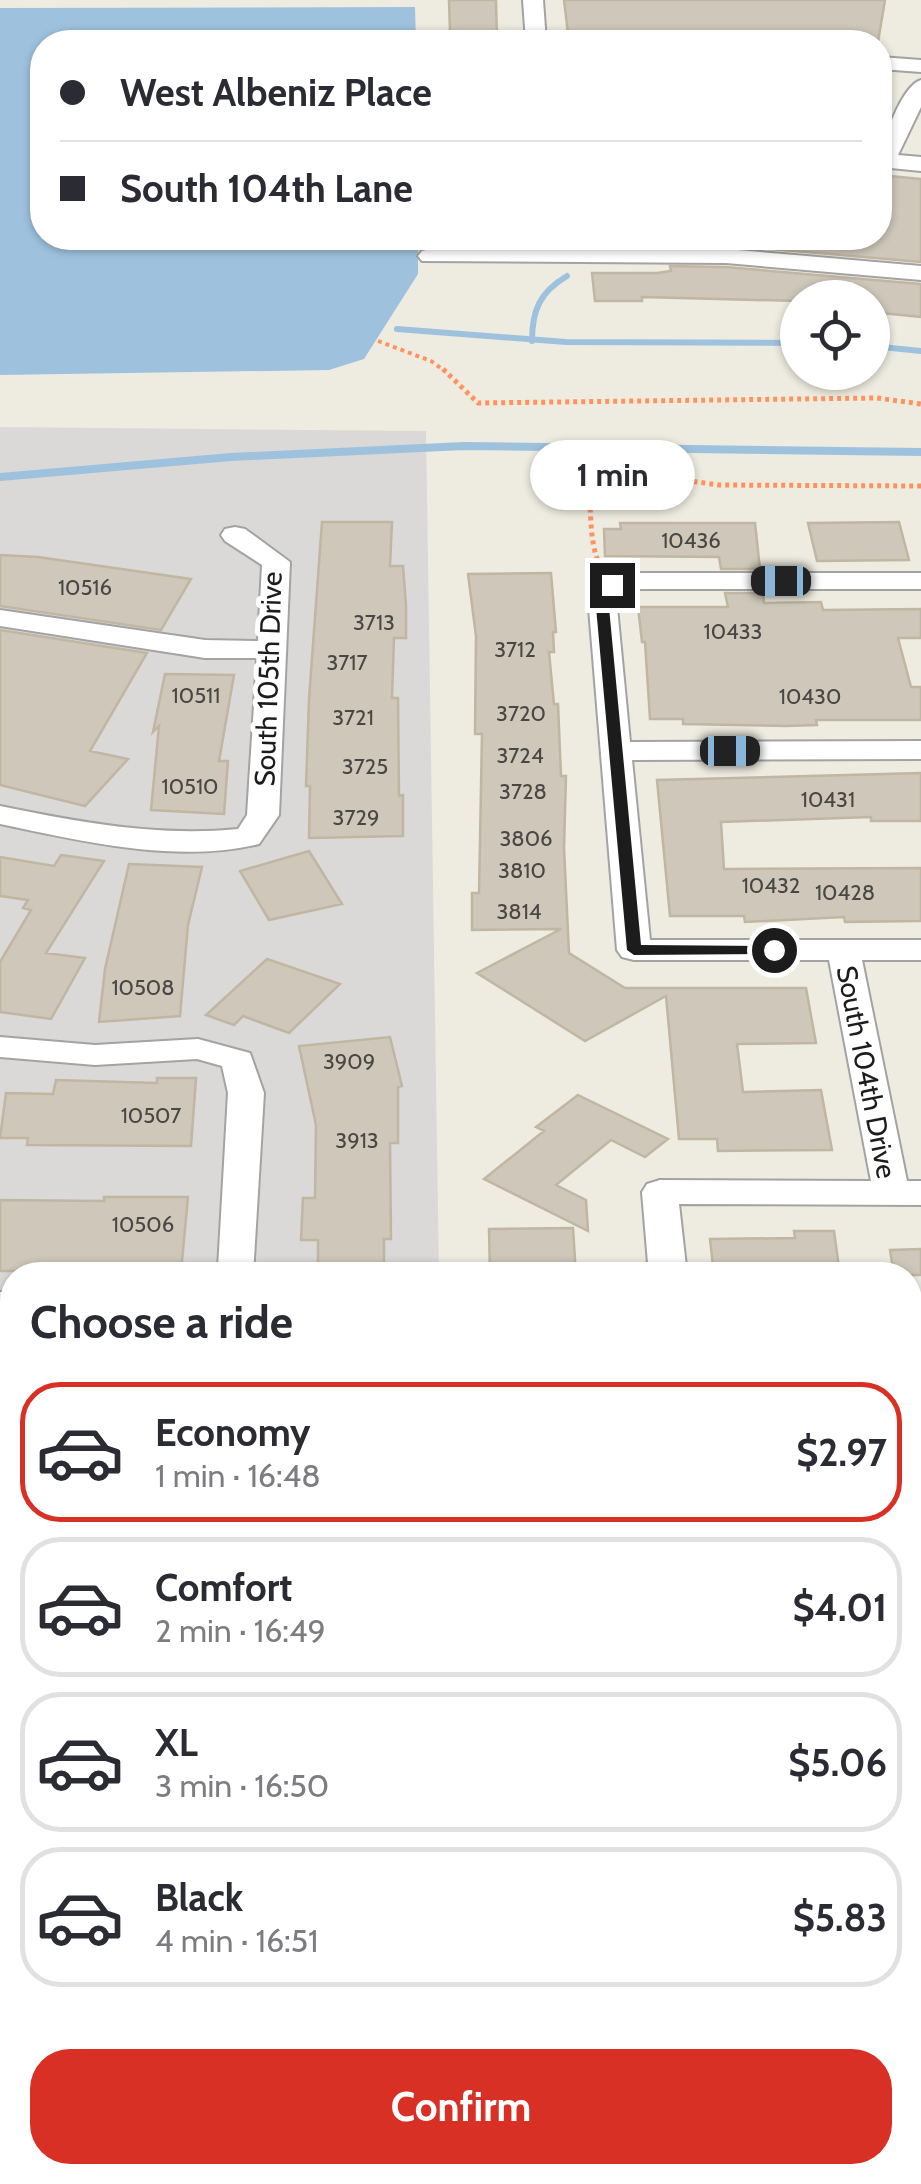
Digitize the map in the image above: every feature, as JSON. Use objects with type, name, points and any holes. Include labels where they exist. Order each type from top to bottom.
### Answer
[{"type":"street","points":[[533,0],[535,30]]},
{"type":"street","points":[[892,64],[921,66]]},
{"type":"street","points":[[892,141],[921,86]]},
{"type":"street","points":[[892,161],[921,164]]},
{"type":"street","points":[[430,256],[519,250]]},
{"type":"street","points":[[618,250],[921,273]]},
{"type":"street","name":"South 105th Drive","points":[[0,814],[116,839],[209,843],[248,838],[263,815],[276,562],[235,535]]},
{"type":"street","points":[[921,581],[641,581],[612,585],[602,596],[634,950],[921,950]]},
{"type":"street","points":[[0,618],[204,650],[272,650]]},
{"type":"street","points":[[616,751],[921,750]]},
{"type":"street","name":"South 104th Drive","points":[[844,950],[906,1193]]},
{"type":"street","points":[[0,1046],[96,1055],[198,1049],[238,1060],[246,1093],[237,1262]]},
{"type":"street","points":[[667,1262],[660,1192],[906,1193]]},
{"type":"path","points":[[378,341],[392,352],[440,366],[460,394],[478,403],[878,398],[921,404]]},
{"type":"path","points":[[612,585],[591,550],[593,510],[588,467],[719,485],[921,486]]},
{"type":"shaded area","points":[[0,427],[426,431],[439,1262],[0,1262]]},
{"type":"water","points":[[415,7],[416,30],[30,30],[30,250],[418,250],[418,274],[364,359],[329,370],[0,375],[0,8]]},
{"type":"building","points":[[449,0],[496,0],[497,30],[450,30]]},
{"type":"building","points":[[564,0],[885,0],[880,30],[568,30]]},
{"type":"building","points":[[892,176],[921,179],[921,262],[783,250],[892,250]]},
{"type":"building","points":[[670,266],[726,267],[875,280],[780,280],[780,301],[642,297],[642,301],[595,301],[592,273],[671,271]]},
{"type":"building","points":[[890,281],[921,284],[921,317],[890,314]]},
{"type":"building","points":[[322,522],[392,522],[390,566],[403,566],[406,605],[406,638],[394,638],[392,698],[398,698],[403,836],[309,838],[309,699]]},
{"type":"building","points":[[899,522],[909,560],[817,561],[808,523]]},
{"type":"building","points":[[620,523],[755,523],[760,569],[721,569],[719,557],[605,556],[604,529],[621,529]]},
{"type":"building","points":[[0,555],[191,579],[161,630],[0,606]]},
{"type":"building","points":[[551,573],[556,632],[554,652],[549,652],[554,704],[558,704],[561,776],[566,776],[564,848],[569,953],[625,988],[806,988],[816,1043],[737,1044],[743,1092],[821,1090],[832,1150],[718,1151],[717,1139],[679,1139],[666,996],[585,1041],[477,973],[561,929],[472,930],[472,893],[479,893],[482,734],[475,734],[476,636],[468,574]]},
{"type":"building","points":[[725,593],[763,593],[764,603],[821,602],[823,610],[921,609],[921,638],[898,638],[911,687],[921,687],[921,720],[816,720],[817,725],[786,726],[683,724],[683,719],[650,719],[645,642],[638,607],[728,607]]},
{"type":"building","points":[[0,630],[147,653],[90,751],[128,759],[85,806],[0,785]]},
{"type":"building","points":[[165,674],[234,675],[219,761],[228,761],[224,814],[151,810],[159,726],[153,732]]},
{"type":"building","points":[[921,773],[921,821],[871,821],[871,817],[721,822],[724,869],[921,868],[921,921],[845,922],[844,917],[745,922],[744,916],[670,916],[657,780]]},
{"type":"building","points":[[309,851],[342,904],[269,920],[240,871]]},
{"type":"building","points":[[61,855],[104,861],[46,953],[85,958],[51,1019],[0,1012],[0,962],[31,910],[23,908],[28,900],[0,896],[0,857],[54,866]]},
{"type":"building","points":[[129,864],[202,867],[188,925],[180,1016],[99,1022],[105,969]]},
{"type":"building","points":[[267,959],[340,984],[289,1033],[243,1016],[234,1025],[206,1015]]},
{"type":"building","points":[[390,1037],[402,1086],[398,1087],[398,1143],[390,1143],[391,1239],[384,1239],[384,1262],[318,1262],[318,1240],[301,1240],[303,1198],[315,1198],[316,1125],[299,1046]]},
{"type":"building","points":[[157,1078],[196,1078],[191,1146],[27,1145],[28,1138],[0,1138],[6,1093],[53,1094],[56,1080],[157,1083]]},
{"type":"building","points":[[578,1095],[668,1139],[645,1157],[611,1140],[556,1185],[586,1200],[588,1231],[484,1179],[544,1131],[536,1127]]},
{"type":"building","points":[[104,1197],[188,1197],[182,1262],[0,1262],[0,1200],[104,1201]]},
{"type":"building","points":[[573,1228],[575,1262],[490,1262],[489,1229]]},
{"type":"building","points":[[794,1231],[834,1231],[838,1262],[713,1262],[710,1239],[795,1238]]},
{"type":"building","points":[[921,1249],[921,1262],[892,1262],[890,1250]]},
{"type":"waterway","points":[[532,339],[539,303],[567,276]]},
{"type":"waterway","points":[[397,329],[532,339]]},
{"type":"waterway","points":[[532,339],[780,343]]},
{"type":"waterway","points":[[890,348],[921,351]]},
{"type":"waterway","points":[[0,477],[231,457],[464,446],[921,452]]},
{"type":"route","points":[[612,585],[602,596],[634,950],[774,950]]}]
